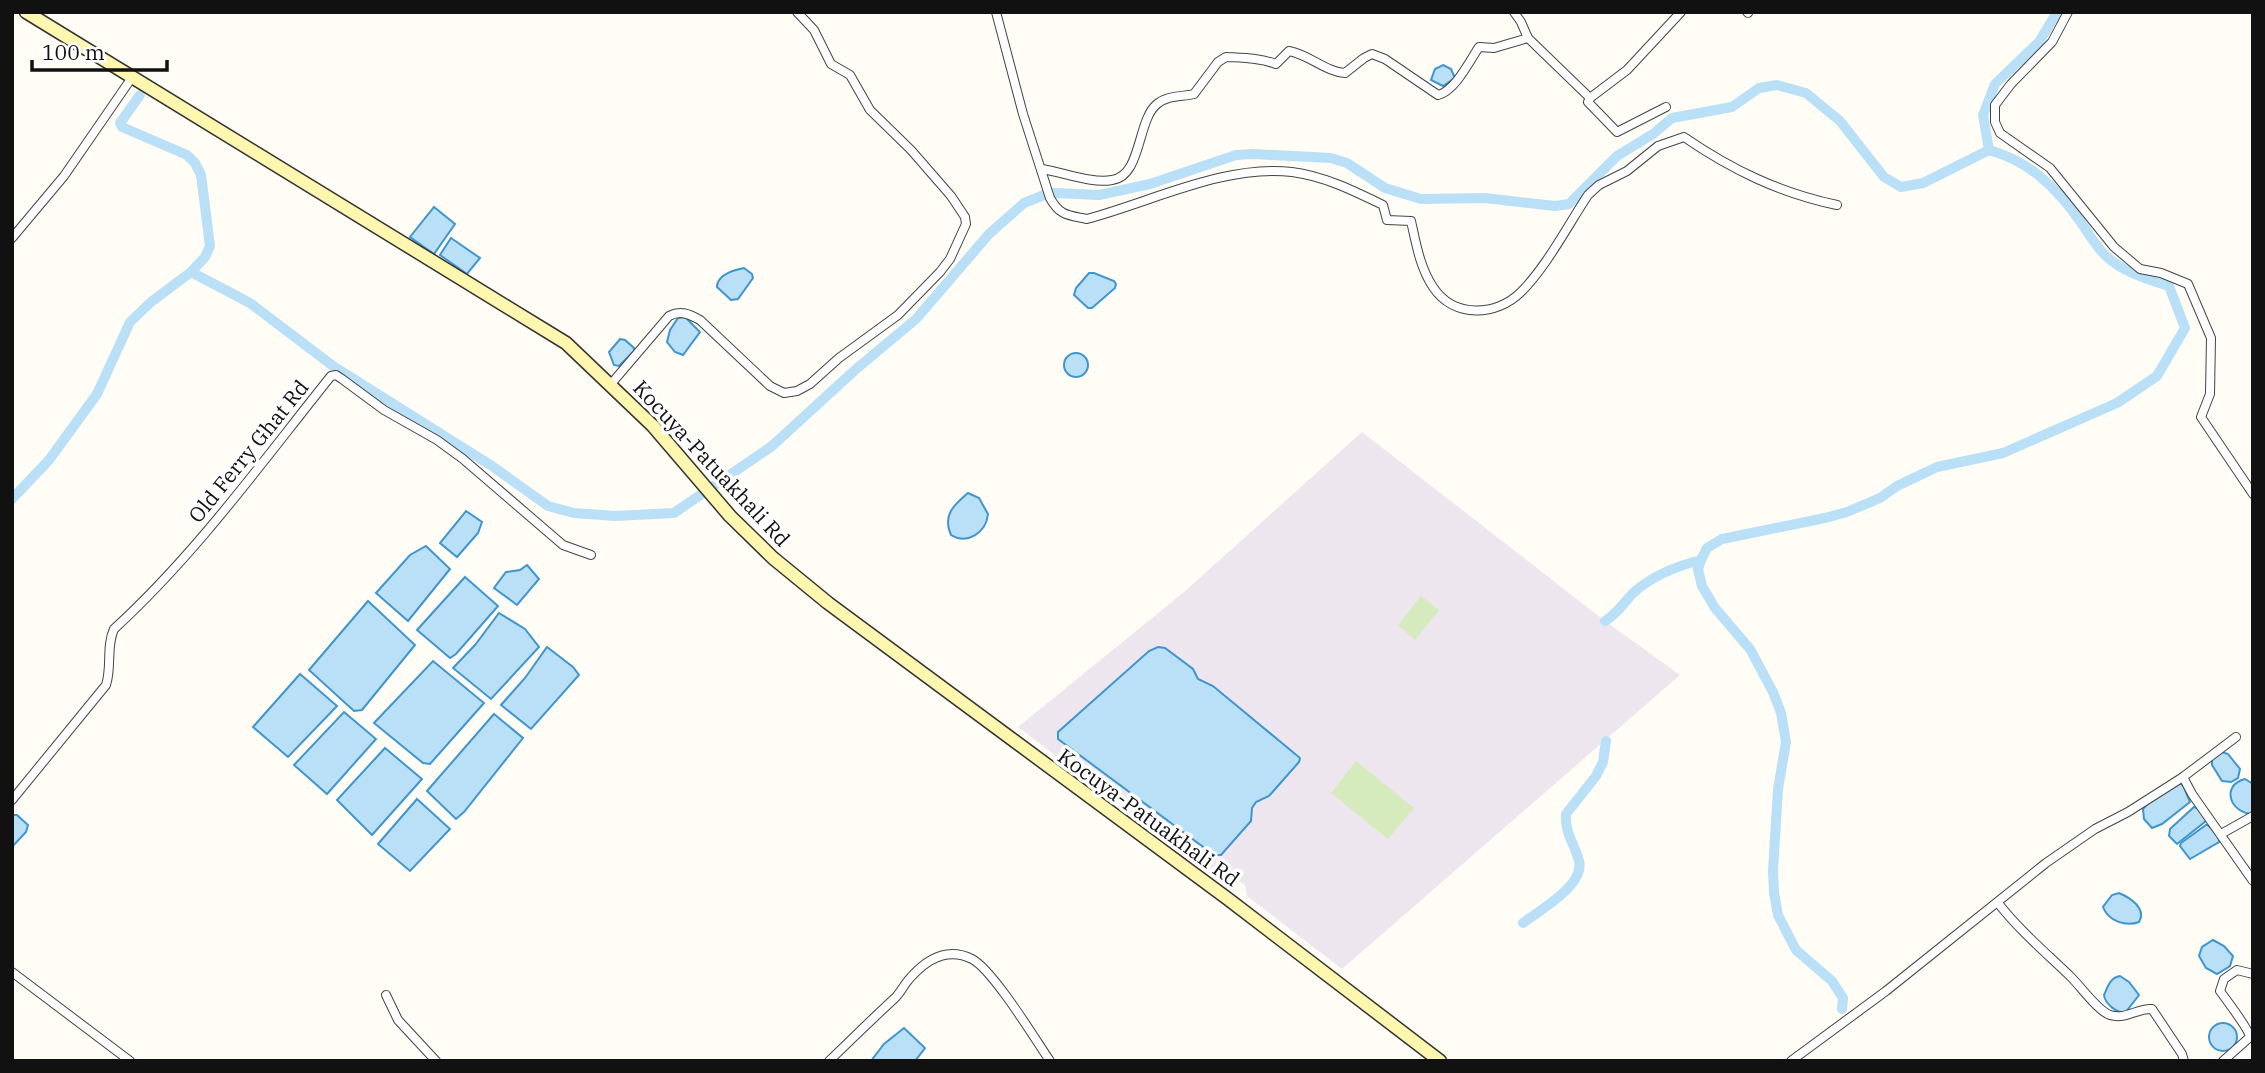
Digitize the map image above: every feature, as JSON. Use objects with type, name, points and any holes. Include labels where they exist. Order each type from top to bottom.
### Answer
[{"type":"main road","name":"Kocuya-Patuakhali Rd","points":[[26,12],[566,343],[653,426],[716,500],[773,558],[828,603],[1228,899],[1440,1061]]},
{"type":"street","points":[[611,384],[669,316],[676,312],[688,313],[699,320],[770,386],[784,393],[797,391],[810,384],[839,358],[898,315],[940,272],[965,230],[965,217],[951,196],[911,150],[870,110],[850,75],[831,64],[814,30],[797,12]]},
{"type":"street","points":[[996,12],[1023,114],[1050,198],[1057,210],[1087,219],[1237,174],[1292,172],[1343,185],[1383,205],[1387,220],[1411,221],[1422,265],[1433,288],[1462,309],[1497,309],[1522,291],[1588,195],[1658,146],[1684,137],[1758,181],[1802,198],[1837,205]]},
{"type":"street","points":[[1514,12],[1528,38],[1590,98]]},
{"type":"street","points":[[1666,107],[1617,132],[1588,102],[1627,70],[1681,12]]},
{"type":"street","points":[[2068,12],[2052,41],[2011,84],[1995,106],[1995,122],[2000,133],[2050,168],[2114,247],[2140,269],[2161,273],[2188,284],[2211,338],[2210,394],[2201,417],[2253,494]]},
{"type":"street","points":[[1042,169],[1092,181],[1122,177],[1135,156],[1151,110],[1170,97],[1194,94],[1218,62],[1226,57],[1251,60],[1259,58],[1276,64],[1289,51],[1303,53],[1336,72],[1345,73],[1372,54],[1385,59],[1441,95],[1450,88],[1479,47],[1493,48],[1528,38]]},
{"type":"street","points":[[12,238],[64,176],[133,76]]},
{"type":"street","name":"Old Ferry Ghat Rd","points":[[12,800],[106,685],[110,674],[111,636],[114,629],[166,576],[331,376],[336,375],[384,410],[463,459],[563,545],[591,555]]},
{"type":"street","points":[[1791,1061],[1856,1014],[2046,863],[2095,829],[2128,812],[2183,777],[2235,737]]},
{"type":"street","points":[[2183,777],[2253,881]]},
{"type":"street","points":[[2221,834],[2253,816]]},
{"type":"street","points":[[1998,903],[2018,929],[2070,976],[2105,1013],[2124,1017],[2144,1008],[2152,1009],[2184,1061]]},
{"type":"street","points":[[829,1061],[897,996],[912,976],[934,958],[950,952],[973,960],[988,973],[1050,1061]]},
{"type":"street","points":[[2223,1061],[2250,1037],[2250,1032],[2220,991],[2224,979],[2237,970],[2253,974]]},
{"type":"street","points":[[12,972],[130,1061]]},
{"type":"street","points":[[386,995],[398,1020],[436,1061]]},
{"type":"shaded area","points":[[1362,432],[1605,621],[1680,675],[1342,969],[1247,896],[1245,885],[1228,873],[1218,879],[1018,727],[1184,592]]},
{"type":"green space","points":[[1421,596],[1439,610],[1415,640],[1398,625]]},
{"type":"green space","points":[[1356,761],[1414,808],[1388,839],[1331,793]]},
{"type":"water","points":[[1443,65],[1451,69],[1455,78],[1443,86],[1431,80],[1435,69]]},
{"type":"water","points":[[434,207],[455,224],[434,254],[410,237]]},
{"type":"water","points":[[451,238],[480,258],[467,274],[440,255]]},
{"type":"water","points":[[744,268],[753,278],[738,299],[731,300],[717,287],[718,283],[727,274]]},
{"type":"water","points":[[1089,273],[1116,284],[1115,288],[1092,308],[1088,308],[1074,295],[1076,288]]},
{"type":"water","points":[[685,317],[700,332],[683,355],[675,352],[667,342],[670,330],[678,318]]},
{"type":"water","points":[[620,339],[625,340],[634,351],[619,366],[614,365],[609,352]]},
{"type":"water","points":[[1076,353],[1087,360],[1088,365],[1081,376],[1076,377],[1065,370],[1064,365],[1071,354]]},
{"type":"water","points":[[968,493],[979,498],[988,514],[980,532],[969,538],[957,538],[951,535],[949,516],[954,506]]},
{"type":"water","points":[[466,511],[482,522],[478,533],[457,557],[440,543]]},
{"type":"water","points":[[426,546],[450,569],[408,621],[376,593],[410,555]]},
{"type":"water","points":[[527,565],[539,579],[517,605],[494,588],[506,572],[520,570]]},
{"type":"water","points":[[465,577],[498,606],[450,658],[417,630]]},
{"type":"water","points":[[368,601],[415,645],[362,710],[354,711],[309,670]]},
{"type":"water","points":[[499,613],[525,629],[539,647],[491,699],[453,668],[475,645]]},
{"type":"water","points":[[547,647],[579,675],[531,729],[501,705]]},
{"type":"water","points":[[1158,647],[1165,648],[1193,669],[1198,679],[1213,686],[1300,758],[1269,796],[1256,802],[1252,808],[1251,821],[1221,855],[1214,855],[1058,739],[1058,732],[1149,651]]},
{"type":"water","points":[[433,661],[484,703],[430,764],[423,763],[374,723]]},
{"type":"water","points":[[300,674],[337,706],[288,757],[253,727]]},
{"type":"water","points":[[344,712],[376,739],[327,794],[294,765]]},
{"type":"water","points":[[494,714],[523,738],[456,819],[427,791]]},
{"type":"water","points":[[385,748],[422,779],[372,835],[337,800]]},
{"type":"water","points":[[2222,752],[2228,754],[2240,769],[2238,778],[2231,782],[2222,781],[2212,765],[2212,759]]},
{"type":"water","points":[[2245,779],[2253,784],[2253,814],[2238,809],[2231,798],[2233,787]]},
{"type":"water","points":[[2179,783],[2183,785],[2190,802],[2162,824],[2152,828],[2144,819],[2143,809],[2150,801]]},
{"type":"water","points":[[417,799],[450,829],[410,871],[378,844]]},
{"type":"water","points":[[2194,807],[2199,809],[2206,821],[2177,844],[2169,836],[2170,829]]},
{"type":"water","points":[[12,815],[17,815],[28,825],[26,832],[12,847]]},
{"type":"water","points":[[2206,825],[2220,838],[2219,842],[2190,859],[2180,846],[2181,843]]},
{"type":"water","points":[[2119,893],[2139,908],[2139,922],[2118,922],[2105,912],[2103,907],[2112,895]]},
{"type":"water","points":[[2213,940],[2224,946],[2233,956],[2230,966],[2217,974],[2206,968],[2199,956],[2202,947]]},
{"type":"water","points":[[2120,976],[2129,982],[2139,995],[2125,1013],[2112,1007],[2104,995],[2112,981]]},
{"type":"water","points":[[2223,1023],[2233,1027],[2237,1037],[2233,1047],[2223,1051],[2213,1047],[2209,1037],[2213,1027]]},
{"type":"water","points":[[904,1028],[925,1048],[915,1061],[871,1061],[884,1044]]},
{"type":"waterway","points":[[1989,150],[1983,115],[1995,84],[2039,42],[2057,12]]},
{"type":"waterway","points":[[12,499],[49,460],[97,394],[130,322],[151,302],[191,272],[250,303],[333,366],[492,466],[548,506],[574,513],[615,516],[674,513],[772,446],[916,319],[989,234],[1024,203],[1044,195],[1099,195],[1150,184],[1236,155],[1253,154],[1331,158],[1347,163],[1385,188],[1421,199],[1485,198],[1555,206],[1569,204],[1617,156],[1653,134],[1672,118],[1732,107],[1759,88],[1777,85],[1806,93],[1840,121],[1884,177],[1901,187],[1923,183],[1989,150],[2029,168],[2061,197],[2095,244],[2113,262],[2144,278],[2169,286],[2185,328],[2157,376],[2117,403],[2003,453],[1937,467],[1897,486],[1880,498],[1847,512],[1722,539],[1707,548],[1698,569],[1702,586],[1715,608],[1750,649],[1781,713],[1786,742],[1778,789],[1773,871],[1778,915],[1796,950],[1832,981],[1843,998],[1842,1009]]},
{"type":"waterway","points":[[140,95],[120,123],[122,127],[187,155],[201,175],[210,246],[205,257],[191,272]]},
{"type":"waterway","points":[[1605,621],[1647,582],[1673,569],[1701,560]]},
{"type":"waterway","points":[[1523,923],[1560,896],[1575,879],[1579,861],[1568,833],[1566,814],[1596,776],[1603,762],[1606,741]]}]
